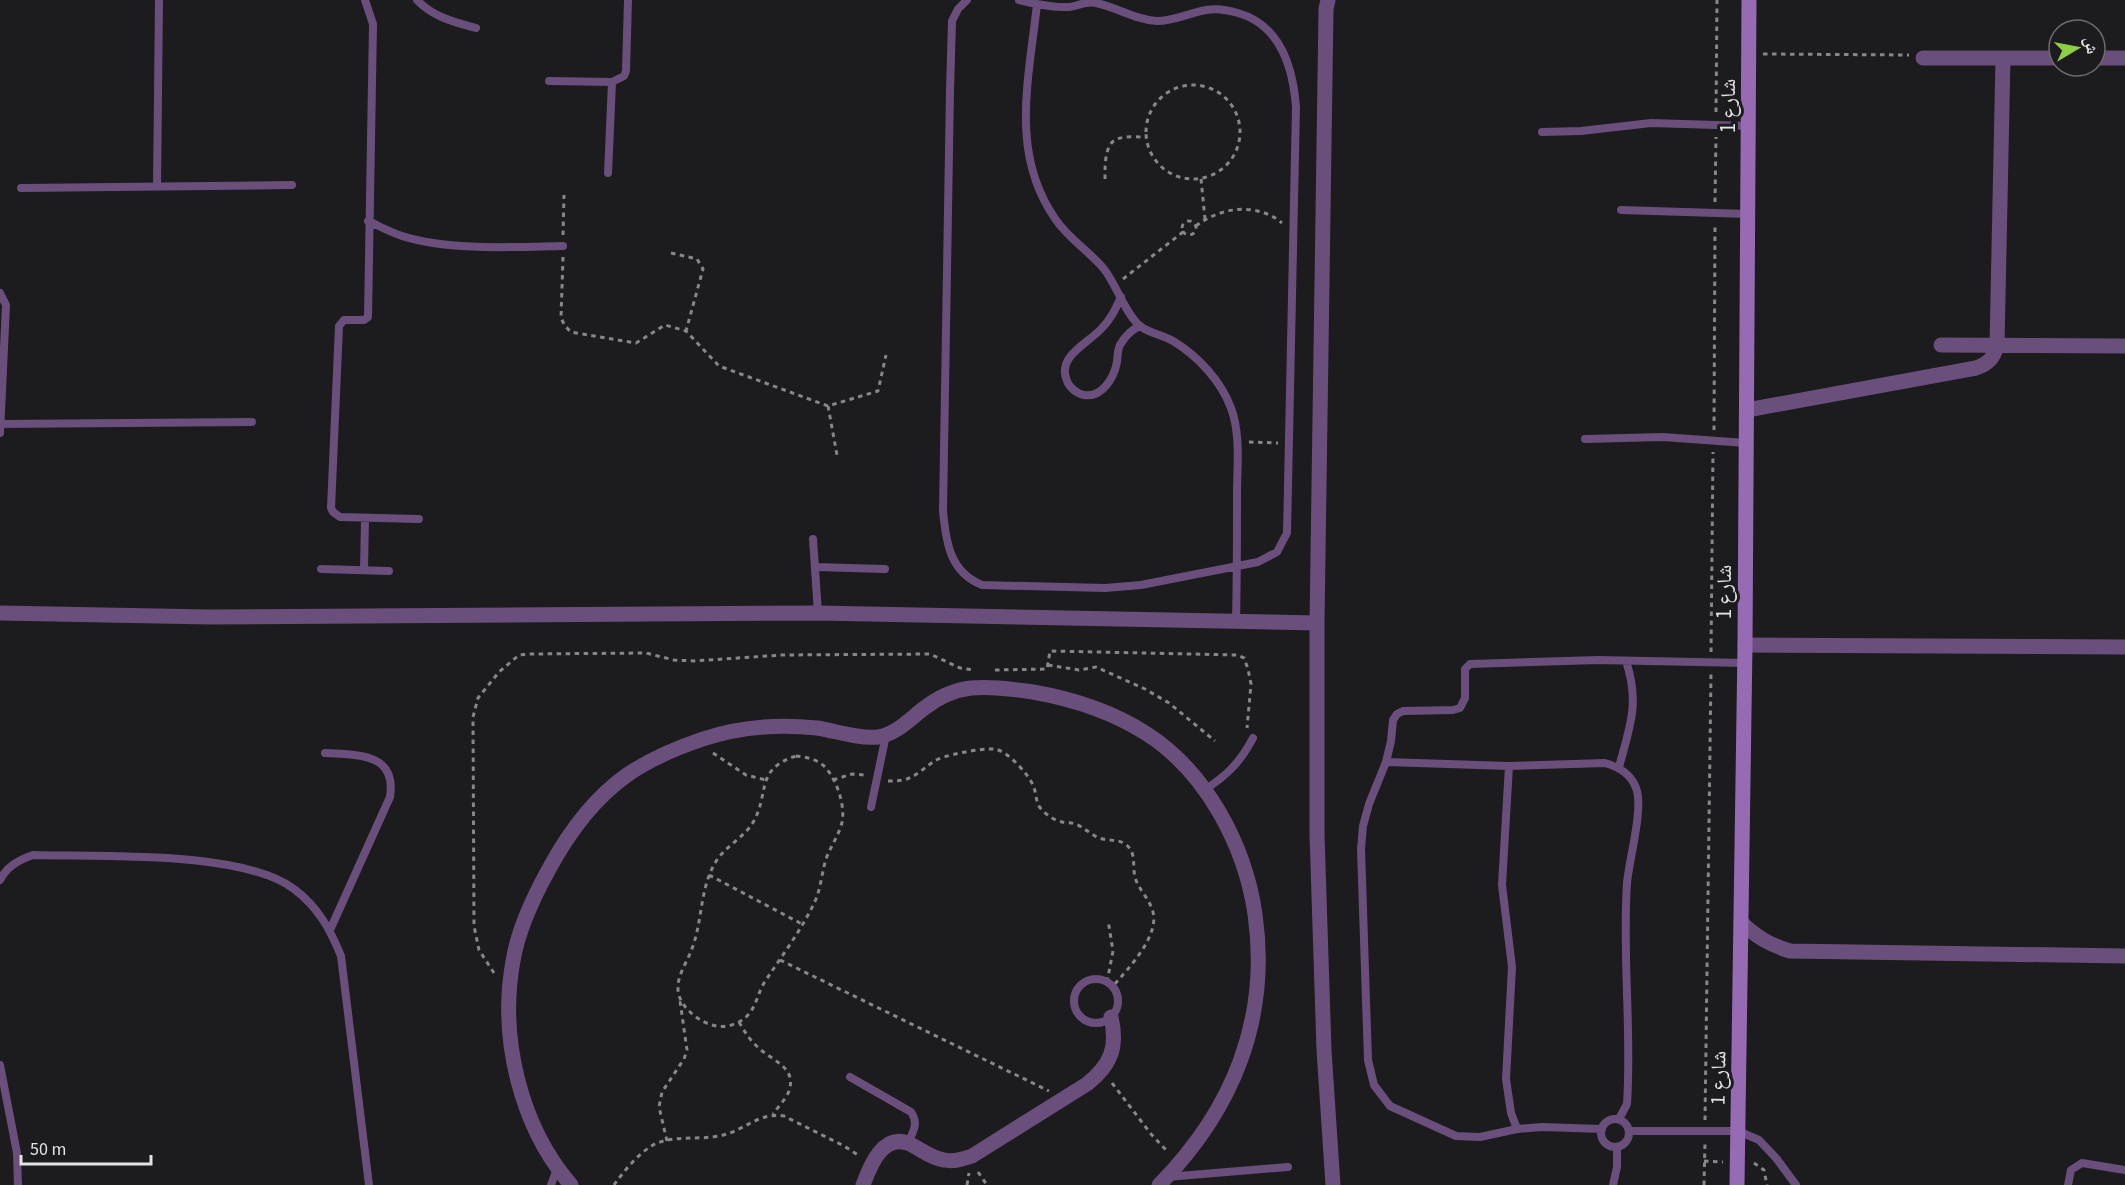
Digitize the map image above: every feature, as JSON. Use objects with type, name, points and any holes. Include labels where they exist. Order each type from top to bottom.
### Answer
[{"type":"street","name":"شارع 1","points":[[1737,1185],[1745,663],[1749,0]]},
{"type":"street","points":[[1326,3],[1317,623],[1317,834],[1320,942],[1333,1185]]},
{"type":"street","points":[[1923,58],[2047,58]]},
{"type":"street","points":[[1747,410],[1976,368],[1990,360],[1997,345],[2003,58]]},
{"type":"street","points":[[2107,58],[2125,58]]},
{"type":"street","points":[[1941,345],[2125,346]]},
{"type":"street","points":[[0,613],[210,617],[818,613],[1317,623]]},
{"type":"street","points":[[1745,645],[2125,647]]},
{"type":"street","points":[[571,1185],[557,1170],[535,1129],[519,1086],[511,1040],[509,994],[513,958],[527,916],[566,837],[594,804],[627,775],[664,753],[696,741],[732,731],[779,727],[817,728],[867,737],[886,735],[948,694],[971,688],[1052,695],[1116,716],[1150,735],[1179,760],[1204,790],[1226,824],[1242,861],[1253,901],[1258,941],[1258,981],[1253,1022],[1238,1070],[1226,1097],[1204,1132],[1163,1181]]},
{"type":"street","points":[[1741,922],[1755,936],[1790,951],[2125,956]]},
{"type":"street","points":[[862,1185],[875,1155],[882,1149],[899,1142],[908,1143],[932,1157],[945,1161],[972,1156],[1087,1084],[1103,1069],[1114,1047],[1115,1032],[1112,1017]]},
{"type":"lane","points":[[157,186],[159,0]]},
{"type":"lane","points":[[365,0],[373,24],[368,317],[364,320],[344,320],[339,326],[331,503],[333,512],[340,517],[419,519]]},
{"type":"lane","points":[[417,0],[434,14],[476,28]]},
{"type":"lane","points":[[549,81],[619,81],[626,70],[628,0]]},
{"type":"lane","points":[[967,0],[958,9],[952,21],[950,90],[943,511],[946,536],[953,560],[960,572],[970,580],[982,585],[1117,588],[1237,567],[1268,558],[1277,552],[1287,533],[1294,85],[1289,64],[1280,45],[1266,28],[1249,16],[1228,10],[1207,10],[1172,20],[1157,21],[1141,19],[1097,3],[1066,7],[1019,0]]},
{"type":"lane","points":[[1038,4],[1026,109],[1025,138],[1030,168],[1041,196],[1057,221],[1077,243],[1092,255],[1115,286],[1130,315],[1140,326],[1173,341],[1208,369],[1222,388],[1232,409],[1237,442],[1236,622]]},
{"type":"lane","points":[[608,173],[612,82]]},
{"type":"lane","points":[[1542,132],[1581,131],[1651,123],[1749,126]]},
{"type":"lane","points":[[21,188],[292,185]]},
{"type":"lane","points":[[1621,210],[1748,214]]},
{"type":"lane","points":[[368,220],[399,235],[435,243],[506,247],[563,246]]},
{"type":"lane","points":[[0,293],[6,304],[0,433]]},
{"type":"lane","points":[[1121,297],[1105,326],[1071,355],[1066,363],[1064,374],[1074,391],[1084,395],[1094,394],[1103,389],[1114,371],[1121,343],[1126,336],[1140,326]]},
{"type":"lane","points":[[0,424],[252,422]]},
{"type":"lane","points":[[1585,439],[1663,437],[1746,443]]},
{"type":"lane","points":[[364,570],[365,518]]},
{"type":"lane","points":[[813,539],[818,613]]},
{"type":"lane","points":[[815,567],[885,569]]},
{"type":"lane","points":[[321,569],[389,571]]},
{"type":"lane","points":[[1602,1129],[1560,1126],[1516,1129],[1480,1137],[1456,1136],[1390,1106],[1374,1085],[1368,1060],[1361,849],[1363,826],[1386,762],[1393,720],[1403,711],[1460,708],[1464,702],[1465,669],[1470,664],[1598,660],[1745,663]]},
{"type":"lane","points":[[1618,767],[1633,716],[1632,679],[1626,661]]},
{"type":"lane","points":[[871,807],[886,735]]},
{"type":"lane","points":[[1204,790],[1234,768],[1253,738]]},
{"type":"lane","points":[[325,753],[367,756],[377,760],[390,776],[392,787],[390,797],[330,930]]},
{"type":"lane","points":[[1386,762],[1509,766],[1605,763],[1618,767],[1630,776],[1637,788],[1639,802],[1626,902],[1627,1104],[1619,1119]]},
{"type":"lane","points":[[1509,766],[1502,885],[1512,967],[1506,1079],[1516,1129]]},
{"type":"lane","points":[[0,880],[3,873],[16,861],[33,855],[146,857],[202,862],[268,875],[293,888],[314,907],[330,930],[341,956],[369,1185]]},
{"type":"lane","points":[[1095,979],[1110,984],[1118,998],[1118,1005],[1112,1017],[1100,1023],[1087,1022],[1077,1013],[1073,1000],[1078,988],[1088,980],[1095,979]]},
{"type":"lane","points":[[0,1065],[17,1153],[18,1185]]},
{"type":"lane","points":[[849,1077],[911,1112],[916,1124],[908,1143]]},
{"type":"lane","points":[[1619,1119],[1624,1122],[1629,1131],[1626,1141],[1617,1147],[1606,1144],[1602,1129],[1609,1121],[1619,1119]]},
{"type":"lane","points":[[1629,1131],[1738,1131],[1759,1140],[1796,1185]]},
{"type":"lane","points":[[1613,1185],[1617,1167],[1617,1147]]},
{"type":"lane","points":[[2068,1185],[2071,1170],[2082,1163],[2125,1170]]},
{"type":"lane","points":[[1163,1181],[1288,1167]]},
{"type":"lane","points":[[551,1185],[557,1170]]},
{"type":"path","points":[[1704,1185],[1717,0]]},
{"type":"path","points":[[1749,54],[1905,55],[1923,58]]},
{"type":"path","points":[[1191,84],[1222,94],[1230,102],[1239,122],[1239,144],[1229,163],[1211,176],[1201,179],[1190,179],[1169,173],[1153,158],[1146,137],[1149,115],[1161,97],[1170,90],[1191,84]]},
{"type":"path","points":[[1105,179],[1106,160],[1111,144],[1117,139],[1146,137]]},
{"type":"path","points":[[1201,179],[1205,219]]},
{"type":"path","points":[[564,195],[561,318],[571,332],[636,344],[665,325],[686,331],[719,366],[828,406],[878,391],[886,355]]},
{"type":"path","points":[[1183,232],[1190,235],[1205,219],[1223,211],[1242,209],[1261,212],[1278,220],[1293,232]]},
{"type":"path","points":[[1183,232],[1185,222],[1196,226]]},
{"type":"path","points":[[1115,286],[1183,232]]},
{"type":"path","points":[[671,253],[697,259],[703,269],[686,331]]},
{"type":"path","points":[[828,406],[837,455]]},
{"type":"path","points":[[1237,442],[1289,443]]},
{"type":"path","points":[[1048,665],[1079,670],[1096,668],[1145,689],[1169,703],[1215,741]]},
{"type":"path","points":[[696,741],[746,775],[766,780]]},
{"type":"path","points":[[833,780],[852,774],[862,774],[889,782],[901,781],[913,777],[943,757],[995,749],[1007,754],[1031,782],[1039,806],[1053,819],[1077,824],[1098,838],[1116,840],[1131,849],[1135,878],[1152,908],[1154,923],[1137,958],[1110,984]]},
{"type":"path","points":[[667,1141],[659,1107],[662,1092],[684,1059],[687,1050],[680,999],[678,980],[696,939],[701,903],[709,875],[723,852],[752,824],[758,812],[769,772],[781,761],[796,756],[811,758],[825,766],[833,780],[842,806],[842,825],[824,864],[816,898],[766,980],[754,1006],[739,1022],[728,1026],[717,1026],[706,1023],[685,1008],[680,999]]},
{"type":"path","points":[[709,875],[802,924]]},
{"type":"path","points":[[1108,920],[1113,951],[1110,984]]},
{"type":"path","points":[[780,960],[1064,1098]]},
{"type":"path","points":[[739,1022],[748,1038],[760,1050],[786,1067],[790,1078],[789,1091],[773,1114]]},
{"type":"path","points":[[1103,1069],[1151,1134],[1179,1163]]},
{"type":"path","points":[[614,1185],[651,1146],[667,1141],[725,1135],[762,1116],[773,1114],[784,1116],[844,1146],[870,1167]]},
{"type":"path","points":[[976,1170],[987,1185]]}]
